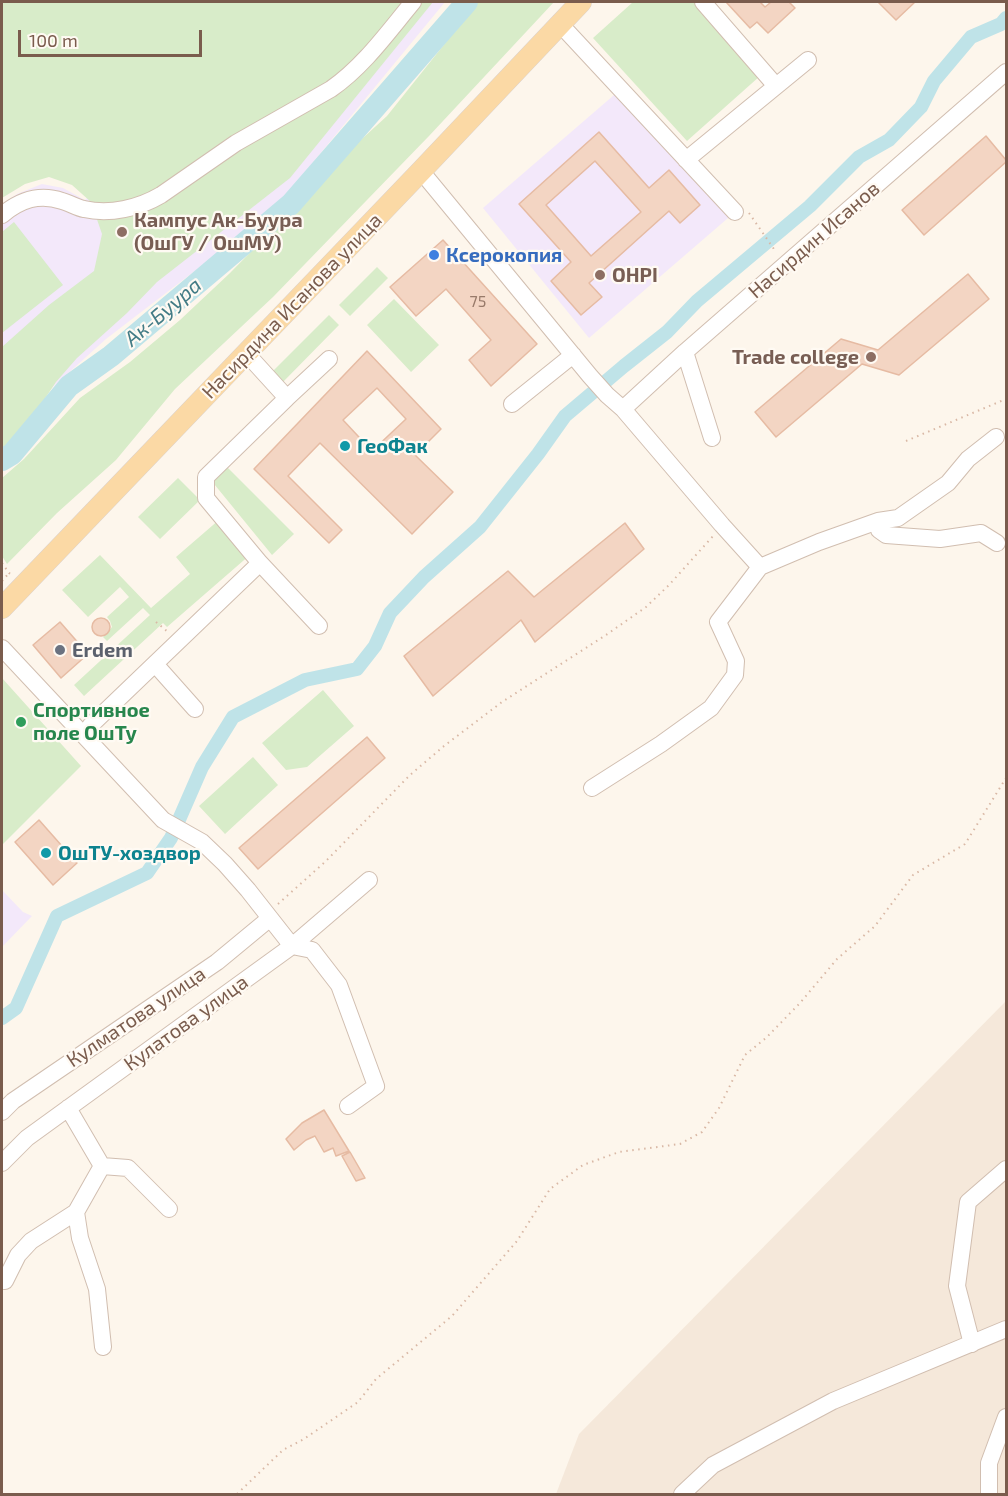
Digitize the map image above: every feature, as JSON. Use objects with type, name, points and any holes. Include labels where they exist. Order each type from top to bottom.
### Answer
[{"type":"main road","name":"Насирдина Исанова улица","points":[[2,608],[581,2]]},
{"type":"street","points":[[2,215],[15,204],[36,197],[61,200],[84,209],[100,211],[129,208],[148,203],[236,143],[345,80],[413,2]]},
{"type":"street","points":[[703,2],[776,86]]},
{"type":"street","points":[[560,24],[735,212]]},
{"type":"street","points":[[686,160],[808,60]]},
{"type":"street","name":"Насирдин Исанов","points":[[623,409],[685,352],[1006,72]]},
{"type":"street","points":[[421,171],[590,376],[623,409],[760,567]]},
{"type":"street","points":[[685,352],[712,438]]},
{"type":"street","points":[[246,353],[287,398]]},
{"type":"street","points":[[512,404],[573,355]]},
{"type":"street","points":[[319,626],[260,563],[206,498],[206,477],[329,359]]},
{"type":"street","points":[[592,788],[661,744],[711,708],[735,675],[736,661],[718,622],[760,567],[819,542],[878,521],[898,518],[948,483],[968,459],[996,437]]},
{"type":"street","points":[[878,521],[879,531],[886,535],[940,539],[981,533],[998,543]]},
{"type":"street","points":[[90,726],[260,563]]},
{"type":"street","points":[[2,648],[163,820],[202,842],[248,890],[292,946],[312,950],[339,985],[376,1086],[348,1106]]},
{"type":"street","points":[[155,664],[195,709]]},
{"type":"street","name":"Кулатова улица","points":[[2,1163],[27,1138],[292,946],[369,880]]},
{"type":"street","name":"Кулматова улица","points":[[2,1112],[13,1101],[217,962],[269,919]]},
{"type":"street","points":[[68,1108],[102,1166]]},
{"type":"street","points":[[102,1166],[128,1168],[169,1209]]},
{"type":"street","points":[[5,1281],[18,1255],[31,1241],[76,1212],[102,1166]]},
{"type":"street","points":[[972,1344],[957,1286],[968,1202],[1006,1169]]},
{"type":"street","points":[[76,1212],[80,1238],[97,1289],[103,1347]]},
{"type":"street","points":[[682,1494],[713,1466],[833,1401],[1006,1329]]},
{"type":"street","points":[[988,1494],[989,1463],[1006,1417]]},
{"type":"path","points":[[735,212],[749,213],[775,251]]},
{"type":"path","points":[[906,441],[1006,399]]},
{"type":"path","points":[[269,919],[282,900],[326,861],[410,776],[444,746],[502,702],[646,607],[688,566],[722,525]]},
{"type":"path","points":[[2,581],[9,573]]},
{"type":"path","points":[[237,1494],[283,1450],[304,1439],[358,1402],[376,1379],[452,1316],[517,1241],[550,1189],[583,1165],[619,1152],[680,1144],[702,1132],[719,1108],[745,1055],[767,1037],[800,1003],[837,959],[875,926],[913,875],[965,844],[1006,778]]},
{"type":"shaded area","name":"Кампус Ак-Буура (ОшГУ / ОшМУ)","points":[[328,2],[445,2],[282,200],[209,260],[106,339],[2,433],[2,204],[17,194],[42,184],[63,188],[85,200],[162,122]]},
{"type":"shaded area","name":"OHPI","points":[[621,89],[735,212],[589,338],[483,208]]},
{"type":"shaded area","points":[[2,890],[23,912],[32,916],[2,947]]},
{"type":"shaded area","points":[[1006,1001],[1006,1494],[556,1494],[579,1434]]},
{"type":"green space","points":[[2,2],[433,2],[290,178],[157,282],[127,313],[77,358],[56,382],[18,439],[2,451],[2,347],[49,305],[94,271],[102,234],[91,202],[72,185],[49,177],[25,184],[2,198]]},
{"type":"green space","points":[[478,2],[554,2],[429,136],[273,297],[175,389],[116,460],[57,513],[7,564],[2,556],[2,478],[24,459],[80,398],[130,362],[180,320],[230,273],[319,178],[387,116]]},
{"type":"green space","points":[[633,2],[697,2],[760,76],[687,141],[593,38]]},
{"type":"green space","points":[[14,222],[63,285],[2,333],[2,232]]},
{"type":"green space","points":[[377,267],[388,278],[350,316],[339,305]]},
{"type":"green space","points":[[394,299],[439,345],[411,372],[367,325]]},
{"type":"green space","points":[[329,315],[339,325],[282,383],[272,372]]},
{"type":"green space","points":[[224,464],[294,534],[272,555],[210,479]]},
{"type":"green space","points":[[178,478],[200,500],[160,539],[138,517]]},
{"type":"green space","points":[[220,519],[251,554],[167,627],[163,623],[84,696],[74,685],[150,615],[143,608],[107,641],[103,637],[112,627],[107,617],[129,597],[120,587],[88,617],[62,590],[100,555],[151,608],[190,574],[176,557]]},
{"type":"green space","name":"Спортивное поле ОшТу","points":[[2,678],[81,766],[2,845]]},
{"type":"green space","points":[[323,690],[354,726],[307,767],[286,770],[262,743]]},
{"type":"green space","points":[[253,757],[278,785],[225,834],[199,806]]},
{"type":"building","points":[[726,2],[760,2],[765,7],[771,2],[789,2],[795,8],[768,33],[757,22],[750,28]]},
{"type":"building","points":[[878,2],[915,2],[896,20]]},
{"type":"building","points":[[599,132],[649,188],[669,170],[700,205],[680,223],[669,211],[589,283],[602,297],[581,315],[551,281],[571,262],[519,204]],"holes":[[[595,161],[641,212],[591,256],[546,205]]]},
{"type":"building","points":[[986,136],[1006,162],[924,235],[902,210]]},
{"type":"building","points":[[443,240],[537,344],[491,386],[469,360],[491,340],[446,289],[416,316],[390,287]]},
{"type":"building","name":"Trade college","points":[[968,274],[989,299],[899,375],[862,364],[776,437],[755,412],[841,339],[878,350]]},
{"type":"building","name":"ГеоФак","points":[[367,351],[441,429],[415,455],[453,492],[412,534],[320,443],[288,476],[342,530],[329,543],[254,469]],"holes":[[[377,388],[406,419],[372,451],[343,420]]]},
{"type":"building","points":[[625,523],[644,549],[535,642],[521,620],[433,696],[404,656],[508,571],[534,597]]},
{"type":"building","points":[[101,618],[107,621],[110,627],[107,633],[101,636],[95,633],[92,627],[95,621]]},
{"type":"building","name":"Erdem","points":[[60,622],[88,654],[61,678],[33,645]]},
{"type":"building","points":[[367,737],[385,758],[258,869],[239,848]]},
{"type":"building","name":"ОшТУ-хоздвор","points":[[39,820],[77,863],[53,885],[15,842]]},
{"type":"building","points":[[324,1110],[349,1151],[336,1156],[333,1148],[324,1152],[315,1136],[294,1150],[286,1139],[302,1123]]},
{"type":"building","points":[[350,1152],[365,1178],[356,1181],[342,1156]]},
{"type":"waterway","name":"Ак-Буура","points":[[2,460],[12,454],[69,386],[111,356],[291,204],[467,2]]},
{"type":"waterway","points":[[2,1018],[16,1008],[57,916],[147,873],[171,838],[202,767],[233,717],[305,680],[357,669],[375,646],[390,613],[424,577],[480,527],[565,416],[667,332],[697,301],[810,206],[859,157],[889,140],[921,107],[934,81],[971,37],[1001,24],[1006,18]]},
{"type":"place","name":"Кампус Ак-Буура (ОшГУ / ОшМУ)","points":[[122,232]]},
{"type":"place","name":"Ксерокопия","points":[[434,255]]},
{"type":"place","name":"OHPI","points":[[600,275]]},
{"type":"place","name":"Trade college","points":[[871,357]]},
{"type":"place","name":"ГеоФак","points":[[345,446]]},
{"type":"place","name":"Erdem","points":[[60,650]]},
{"type":"place","name":"Спортивное поле ОшТу","points":[[21,722]]},
{"type":"place","name":"ОшТУ-хоздвор","points":[[46,853]]}]
